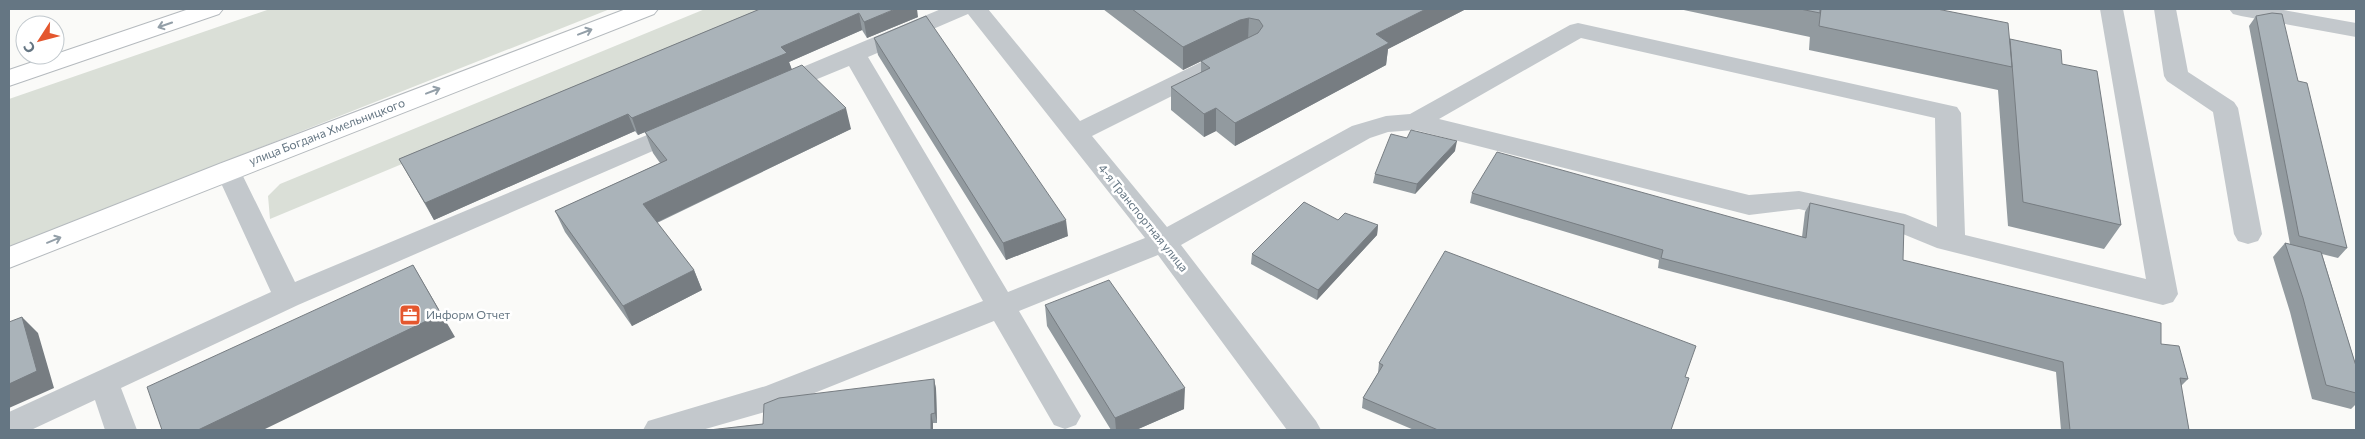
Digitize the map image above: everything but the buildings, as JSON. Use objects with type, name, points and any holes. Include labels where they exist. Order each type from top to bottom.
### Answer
[{"type":"main road","points":[[9,78],[211,9]]},
{"type":"main road","name":"улица Богдана Хмельницкого","points":[[9,258],[228,170],[646,9]]},
{"type":"street","points":[[754,97],[960,9]]},
{"type":"street","name":"4-я Транспортная улица","points":[[976,9],[1163,242],[1305,430]]},
{"type":"street","points":[[658,430],[772,397],[1163,242],[1361,132],[1386,124],[1415,122],[1748,205],[1799,200],[1906,224],[1937,238],[2163,294],[2112,9]]},
{"type":"street","points":[[2165,9],[2176,76],[2224,108],[2248,234]]},
{"type":"street","points":[[2240,9],[2356,30]]},
{"type":"street","points":[[1415,122],[1578,30],[1948,112],[1951,241]]},
{"type":"street","points":[[1076,134],[1248,49]]},
{"type":"street","points":[[854,54],[1065,416]]},
{"type":"street","points":[[9,426],[288,297],[708,117]]},
{"type":"street","points":[[228,170],[288,297]]},
{"type":"street","points":[[104,383],[121,430]]},
{"type":"shaded area","points":[[270,9],[610,9],[9,247],[9,99]]},
{"type":"shaded area","points":[[705,9],[774,9],[270,219],[268,196],[280,184]]},
{"type":"place","name":"Информ Отчет","points":[[410,315]]}]
